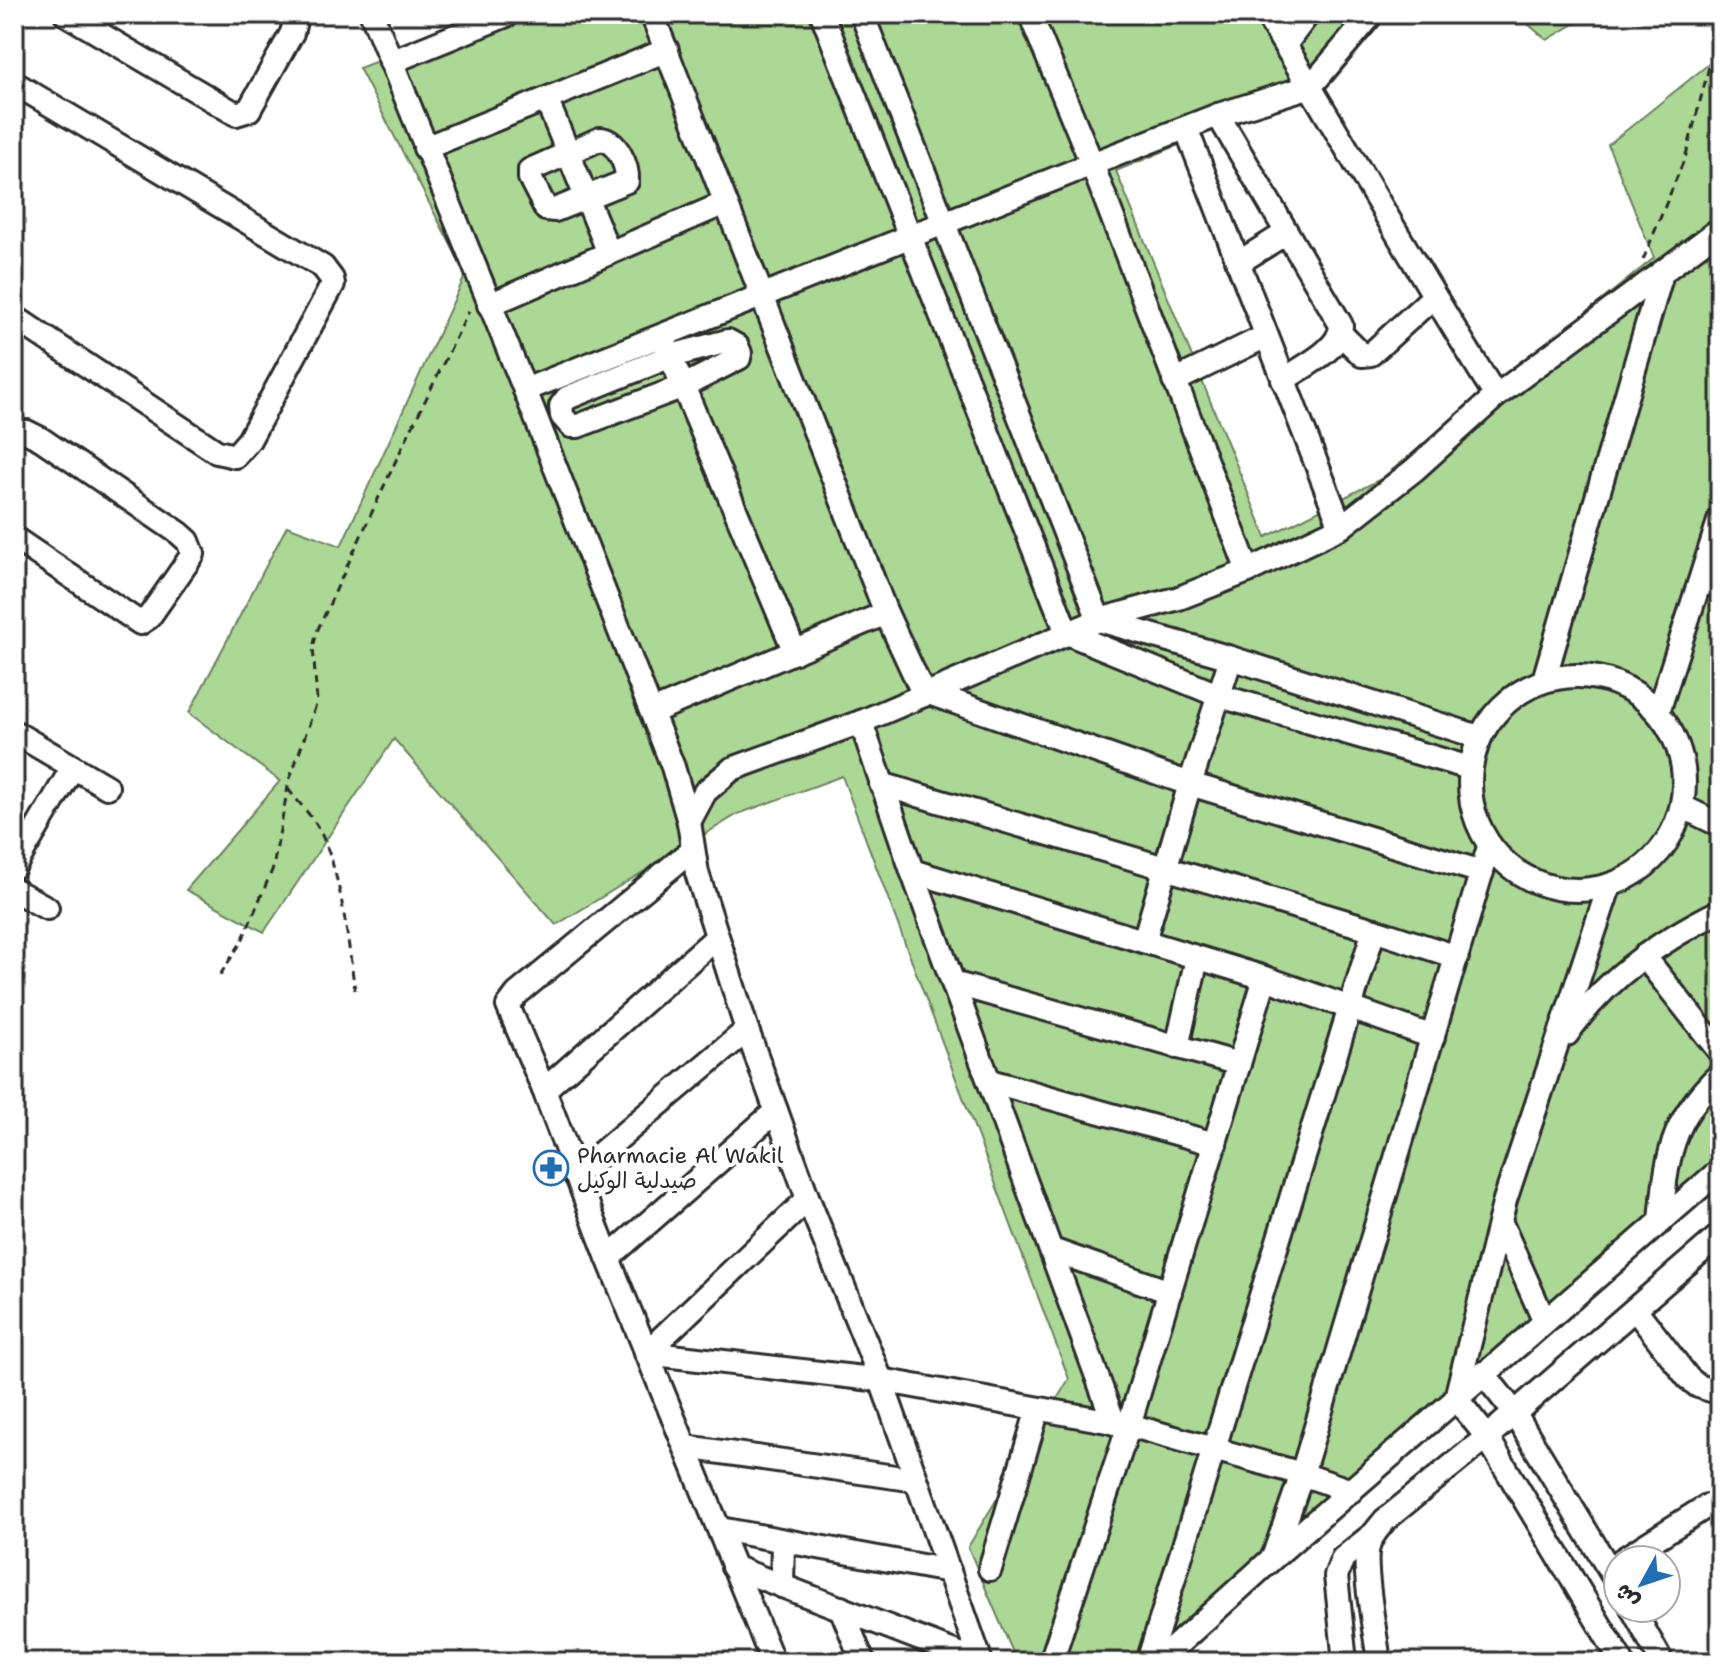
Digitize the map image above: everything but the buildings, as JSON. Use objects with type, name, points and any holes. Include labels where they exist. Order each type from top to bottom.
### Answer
[{"type":"street","points":[[66,14],[236,114],[249,110],[292,33],[295,21],[289,14]]},
{"type":"street","points":[[372,14],[525,390],[673,767],[716,938],[747,1030],[808,1199],[881,1380],[980,1662]]},
{"type":"street","points":[[391,62],[509,14]]},
{"type":"street","points":[[652,14],[886,613],[926,694],[1190,784],[1482,872]]},
{"type":"street","points":[[822,14],[1067,633],[1220,696],[1470,768]]},
{"type":"street","points":[[862,14],[1099,620]]},
{"type":"street","points":[[1030,14],[1092,164],[1248,571]]},
{"type":"street","points":[[1266,14],[1433,297],[1496,396]]},
{"type":"street","points":[[1285,45],[1308,14]]},
{"type":"street","points":[[525,390],[667,346],[728,341],[737,346],[740,353],[732,363],[684,386],[578,426],[571,426],[562,416],[561,406],[567,398],[667,346],[761,297],[945,221],[1218,115],[1311,86],[1372,14]]},
{"type":"street","points":[[425,148],[667,50]]},
{"type":"street","points":[[14,83],[323,267],[333,284],[249,440],[235,456],[217,452],[14,317]]},
{"type":"street","points":[[547,101],[609,253]]},
{"type":"street","points":[[1218,115],[1339,320],[1341,334],[1362,355],[1371,354],[1433,297]]},
{"type":"street","points":[[1186,128],[1341,527]]},
{"type":"street","points":[[600,139],[609,140],[616,147],[628,179],[625,183],[549,211],[542,204],[530,178],[530,170],[568,152],[600,139]]},
{"type":"street","points":[[485,296],[609,253],[725,203]]},
{"type":"street","points":[[689,822],[705,792],[732,769],[861,722],[1099,620],[1179,598],[1248,571],[1341,527],[1394,487],[1496,396],[1720,229]]},
{"type":"street","points":[[1238,263],[1286,233]]},
{"type":"street","points":[[1544,680],[1662,273]]},
{"type":"street","points":[[1283,380],[1335,344],[1341,334]]},
{"type":"street","points":[[1174,381],[1266,336]]},
{"type":"street","points":[[667,346],[795,652]]},
{"type":"street","points":[[14,432],[33,434],[116,490],[179,533],[188,541],[193,554],[149,617],[140,623],[14,538]]},
{"type":"street","points":[[1658,712],[1710,584],[1720,518]]},
{"type":"street","points":[[652,712],[886,613]]},
{"type":"street","points":[[1099,620],[1231,658],[1479,737]]},
{"type":"street","points":[[1144,941],[1231,658]]},
{"type":"street","points":[[1585,675],[1626,686],[1658,712],[1682,756],[1683,807],[1669,842],[1643,870],[1609,887],[1564,891],[1522,876],[1489,847],[1472,809],[1470,768],[1479,737],[1506,702],[1544,680],[1585,675]]},
{"type":"street","points":[[861,722],[912,871],[1052,1250],[1122,1424]]},
{"type":"street","points":[[14,732],[107,787]]},
{"type":"street","points":[[14,867],[73,767]]},
{"type":"street","points":[[881,784],[1167,867],[1457,957]]},
{"type":"street","points":[[1683,807],[1720,825]]},
{"type":"street","points":[[1274,1557],[1302,1474],[1489,847]]},
{"type":"street","points":[[692,850],[509,1002],[509,1010],[544,1090],[646,1353],[773,1662]]},
{"type":"street","points":[[912,871],[1265,978],[1433,1037]]},
{"type":"street","points":[[1456,1398],[1500,1221],[1609,887]]},
{"type":"street","points":[[14,890],[47,908]]},
{"type":"street","points":[[1555,1051],[1579,1017],[1644,956],[1693,924],[1720,911]]},
{"type":"street","points":[[1148,1662],[1374,930]]},
{"type":"street","points":[[544,1090],[716,938]]},
{"type":"street","points":[[1644,956],[1720,1052]]},
{"type":"street","points":[[1177,1047],[1197,958]]},
{"type":"street","points":[[1051,1662],[1122,1424],[1170,1292],[1265,978]]},
{"type":"street","points":[[953,983],[1239,1064]]},
{"type":"street","points":[[575,1175],[747,1030]]},
{"type":"street","points":[[1661,1222],[1666,1166],[1683,1116],[1720,1074]]},
{"type":"street","points":[[990,1081],[1215,1144]]},
{"type":"street","points":[[608,1258],[776,1111]]},
{"type":"street","points":[[1158,1662],[1483,1373],[1720,1170]]},
{"type":"street","points":[[646,1353],[808,1199]]},
{"type":"street","points":[[1500,1221],[1544,1320]]},
{"type":"street","points":[[1345,1662],[1336,1576],[1343,1558],[1720,1235]]},
{"type":"street","points":[[1052,1250],[1170,1292]]},
{"type":"street","points":[[1635,1309],[1688,1378],[1698,1386],[1717,1392]]},
{"type":"street","points":[[646,1353],[881,1380],[1122,1424],[1302,1474],[1351,1491]]},
{"type":"street","points":[[1483,1373],[1514,1412],[1602,1546]]},
{"type":"street","points":[[1456,1398],[1487,1437],[1622,1662]]},
{"type":"street","points":[[990,1569],[1038,1409]]},
{"type":"street","points":[[686,1447],[916,1480]]},
{"type":"street","points":[[1653,1544],[1707,1506]]},
{"type":"street","points":[[720,1529],[949,1571]]},
{"type":"street","points":[[1372,1535],[1367,1550],[1367,1567],[1379,1662]]},
{"type":"street","points":[[782,1586],[783,1541]]},
{"type":"street","points":[[733,1567],[980,1662]]},
{"type":"street","points":[[841,1608],[863,1662]]},
{"type":"street","points":[[1641,1624],[1662,1662]]},
{"type":"path","points":[[1628,297],[1686,155],[1720,25],[1709,14]]},
{"type":"path","points":[[220,975],[242,941],[273,868],[287,788],[317,702],[313,647],[318,629],[397,458],[485,296]]},
{"type":"path","points":[[287,788],[320,831],[328,854],[343,909],[355,990]]},
{"type":"green space","points":[[500,14],[1388,14],[1333,81],[1116,171],[1266,537],[1381,479],[1654,258],[1608,145],[1720,55],[1720,1169],[1162,1662],[1017,1662],[968,1547],[1069,1379],[842,776],[738,814],[556,925],[394,739],[264,932],[186,890],[280,781],[189,713],[287,526],[341,546],[466,274],[359,68]]},
{"type":"green space","points":[[1516,14],[1591,14],[1547,40]]},
{"type":"place","name":"Pharmacie Al Wakil صيدلية الوكيل","points":[[551,1168]]}]
